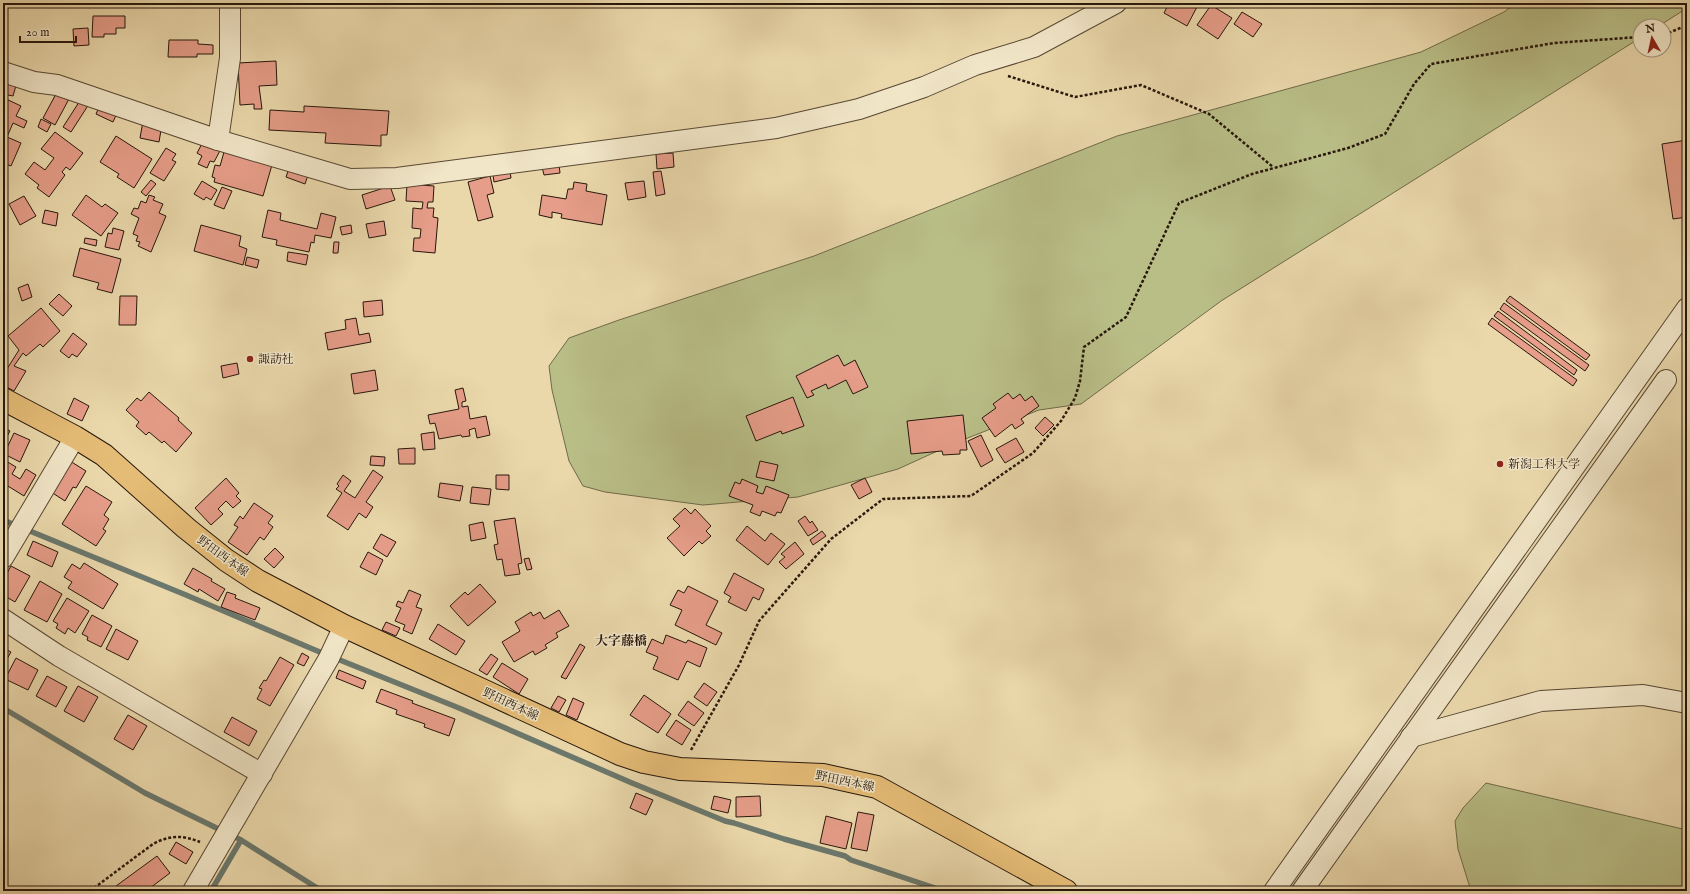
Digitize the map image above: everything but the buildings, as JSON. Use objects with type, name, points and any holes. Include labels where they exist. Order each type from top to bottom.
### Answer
[{"type":"main road","name":"野田西本線","points":[[3,399],[75,437],[104,455],[186,528],[226,560],[258,581],[344,626],[620,754],[644,762],[680,769],[823,774],[877,787],[1066,891]]},
{"type":"street","points":[[218,140],[230,58],[230,3]]},
{"type":"street","points":[[3,72],[34,82],[57,85],[218,140],[350,179],[397,178],[776,128],[859,109],[924,87],[975,66],[1034,47],[1116,3]]},
{"type":"street","points":[[1274,891],[1687,308]]},
{"type":"street","points":[[1302,891],[1666,380]]},
{"type":"street","points":[[3,558],[21,525],[75,437]]},
{"type":"street","points":[[3,619],[59,656],[262,774]]},
{"type":"street","points":[[193,891],[331,656],[344,626]]},
{"type":"street","points":[[1411,737],[1541,701],[1643,695],[1687,703]]},
{"type":"path","points":[[1672,32],[1687,25]]},
{"type":"path","points":[[680,769],[739,665],[759,622],[831,539],[884,499],[971,496],[1033,453],[1061,421],[1075,398],[1080,381],[1084,347],[1126,317],[1179,203],[1252,174],[1273,167],[1348,148],[1385,134],[1414,84],[1431,64],[1554,43],[1632,38]]},
{"type":"path","points":[[1003,75],[1075,97],[1141,85],[1209,114],[1273,167]]},
{"type":"path","points":[[90,891],[153,844],[162,839],[182,836],[219,846]]},
{"type":"green space","points":[[1516,3],[1687,3],[1687,8],[1671,18],[1632,18],[1632,43],[1221,301],[1081,404],[1039,410],[955,443],[898,469],[798,497],[703,505],[605,492],[583,486],[569,461],[552,390],[549,366],[569,338],[814,256],[1117,136],[1421,52],[1504,12]]},
{"type":"green space","points":[[1486,783],[1687,830],[1687,891],[1471,891],[1458,849],[1455,821],[1463,808]]},
{"type":"waterway","points":[[3,520],[315,650],[459,708],[632,783],[725,821],[845,856],[851,860],[944,891]]},
{"type":"waterway","points":[[3,708],[145,793],[241,840],[322,891]]},
{"type":"waterway","points":[[211,891],[241,840]]},
{"type":"place","name":"諏訪社","points":[[250,359]]},
{"type":"place","name":"新潟工科大学","points":[[1500,464]]},
{"type":"district","name":"大字藤橋","points":[[621,640]]}]
